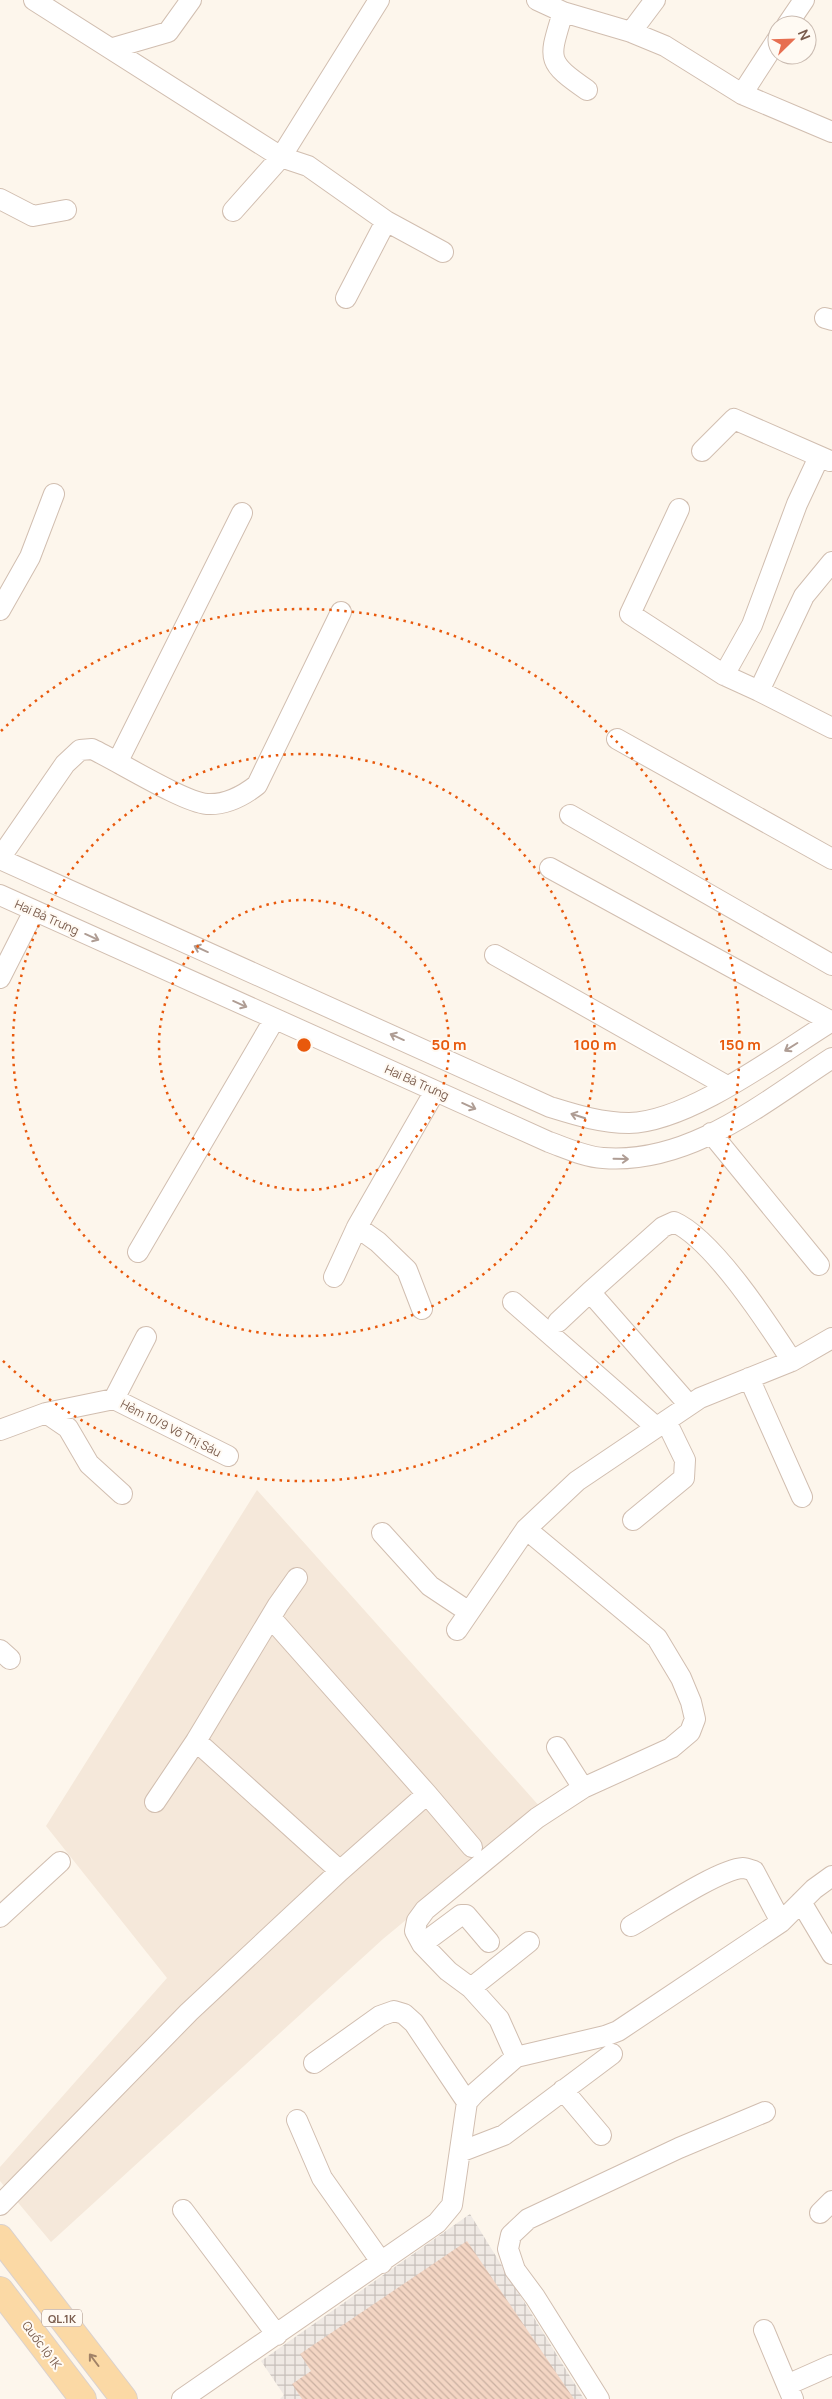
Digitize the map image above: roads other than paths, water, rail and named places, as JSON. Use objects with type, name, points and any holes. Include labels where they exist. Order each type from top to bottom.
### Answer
[{"type":"main road","name":"QL.1K","points":[[0,2238],[124,2399]]},
{"type":"main road","name":"Quốc lộ 1K","points":[[0,2290],[83,2399]]},
{"type":"street","points":[[34,0],[113,48],[281,157],[308,166],[386,221],[443,252]]},
{"type":"street","points":[[113,48],[168,32],[191,0]]},
{"type":"street","points":[[233,211],[281,157],[379,0]]},
{"type":"street","points":[[537,0],[563,12],[631,32],[665,46],[742,94],[832,132]]},
{"type":"street","points":[[631,32],[655,0]]},
{"type":"street","points":[[794,15],[804,0]]},
{"type":"street","points":[[563,12],[552,48],[553,60],[563,72],[587,90]]},
{"type":"street","points":[[742,94],[767,55]]},
{"type":"street","points":[[0,199],[33,216],[66,210]]},
{"type":"street","points":[[346,298],[386,221]]},
{"type":"street","points":[[702,451],[734,419],[826,459],[797,504],[752,625],[724,675]]},
{"type":"street","points":[[0,610],[30,557],[54,494]]},
{"type":"street","points":[[679,509],[630,614],[724,675],[832,728]]},
{"type":"street","points":[[118,761],[242,513]]},
{"type":"street","points":[[759,691],[804,596],[832,562]]},
{"type":"street","points":[[342,612],[257,785],[245,794],[226,802],[206,804],[182,795],[92,749],[80,750],[65,764],[0,859],[550,1107],[591,1120],[629,1123],[655,1120],[699,1102],[832,1021],[550,868]]},
{"type":"street","points":[[617,739],[832,859]]},
{"type":"street","points":[[570,815],[832,965]]},
{"type":"street","name":"Hai Bà Trưng","points":[[0,895],[274,1020],[549,1142],[601,1158],[632,1159],[688,1145],[711,1134],[760,1105],[832,1058]]},
{"type":"street","points":[[0,978],[34,911]]},
{"type":"street","points":[[495,955],[727,1086]]},
{"type":"street","points":[[138,1252],[274,1020]]},
{"type":"street","points":[[334,1278],[358,1227],[435,1091]]},
{"type":"street","points":[[711,1134],[818,1265]]},
{"type":"street","points":[[558,1322],[663,1227],[674,1222],[687,1228],[704,1243],[768,1324],[792,1361]]},
{"type":"street","points":[[358,1227],[378,1242],[407,1270],[422,1309]]},
{"type":"street","points":[[590,1292],[689,1405]]},
{"type":"street","points":[[513,1302],[661,1424],[685,1460],[684,1478],[633,1520]]},
{"type":"street","points":[[114,1399],[146,1337]]},
{"type":"street","points":[[456,1630],[526,1528],[577,1481],[700,1398],[792,1361],[832,1338]]},
{"type":"street","points":[[749,1378],[802,1497]]},
{"type":"street","name":"Hẻm 10/9 Võ Thị Sáu","points":[[0,1430],[46,1413],[114,1399],[228,1456]]},
{"type":"street","points":[[46,1413],[68,1428],[89,1464],[122,1494]]},
{"type":"street","points":[[516,2057],[499,2019],[471,1988],[448,1971],[422,1944],[415,1932],[417,1921],[425,1910],[537,1818],[583,1788],[671,1748],[690,1732],[695,1719],[691,1702],[681,1678],[657,1638],[526,1528]]},
{"type":"street","points":[[382,1533],[430,1586],[469,1612]]},
{"type":"street","points":[[155,1802],[196,1741],[297,1578]]},
{"type":"street","points":[[271,1618],[472,1847]]},
{"type":"street","points":[[196,1741],[340,1871]]},
{"type":"street","points":[[557,1747],[583,1788]]},
{"type":"street","points":[[0,2206],[189,2012],[340,1871],[427,1794]]},
{"type":"street","points":[[0,1917],[60,1862]]},
{"type":"street","points":[[632,1926],[686,1893],[729,1872],[743,1868],[754,1871],[781,1922]]},
{"type":"street","points":[[182,2399],[438,2223],[452,2204],[467,2102],[516,2057],[605,2036],[618,2031],[781,1922],[832,1876]]},
{"type":"street","points":[[801,1902],[832,1954]]},
{"type":"street","points":[[422,1944],[461,1915],[466,1915],[489,1942]]},
{"type":"street","points":[[471,1988],[529,1942]]},
{"type":"street","points":[[314,2063],[380,2016],[394,2011],[404,2014],[414,2023],[467,2102]]},
{"type":"street","points":[[460,2152],[504,2135],[612,2054]]},
{"type":"street","points":[[563,2090],[601,2134]]},
{"type":"street","points":[[599,2399],[536,2297],[515,2270],[508,2249],[511,2235],[528,2219],[679,2148],[765,2112]]},
{"type":"street","points":[[297,2120],[322,2178],[382,2263]]},
{"type":"street","points":[[183,2210],[276,2335]]},
{"type":"street","points":[[764,2330],[790,2392],[832,2365]]}]
